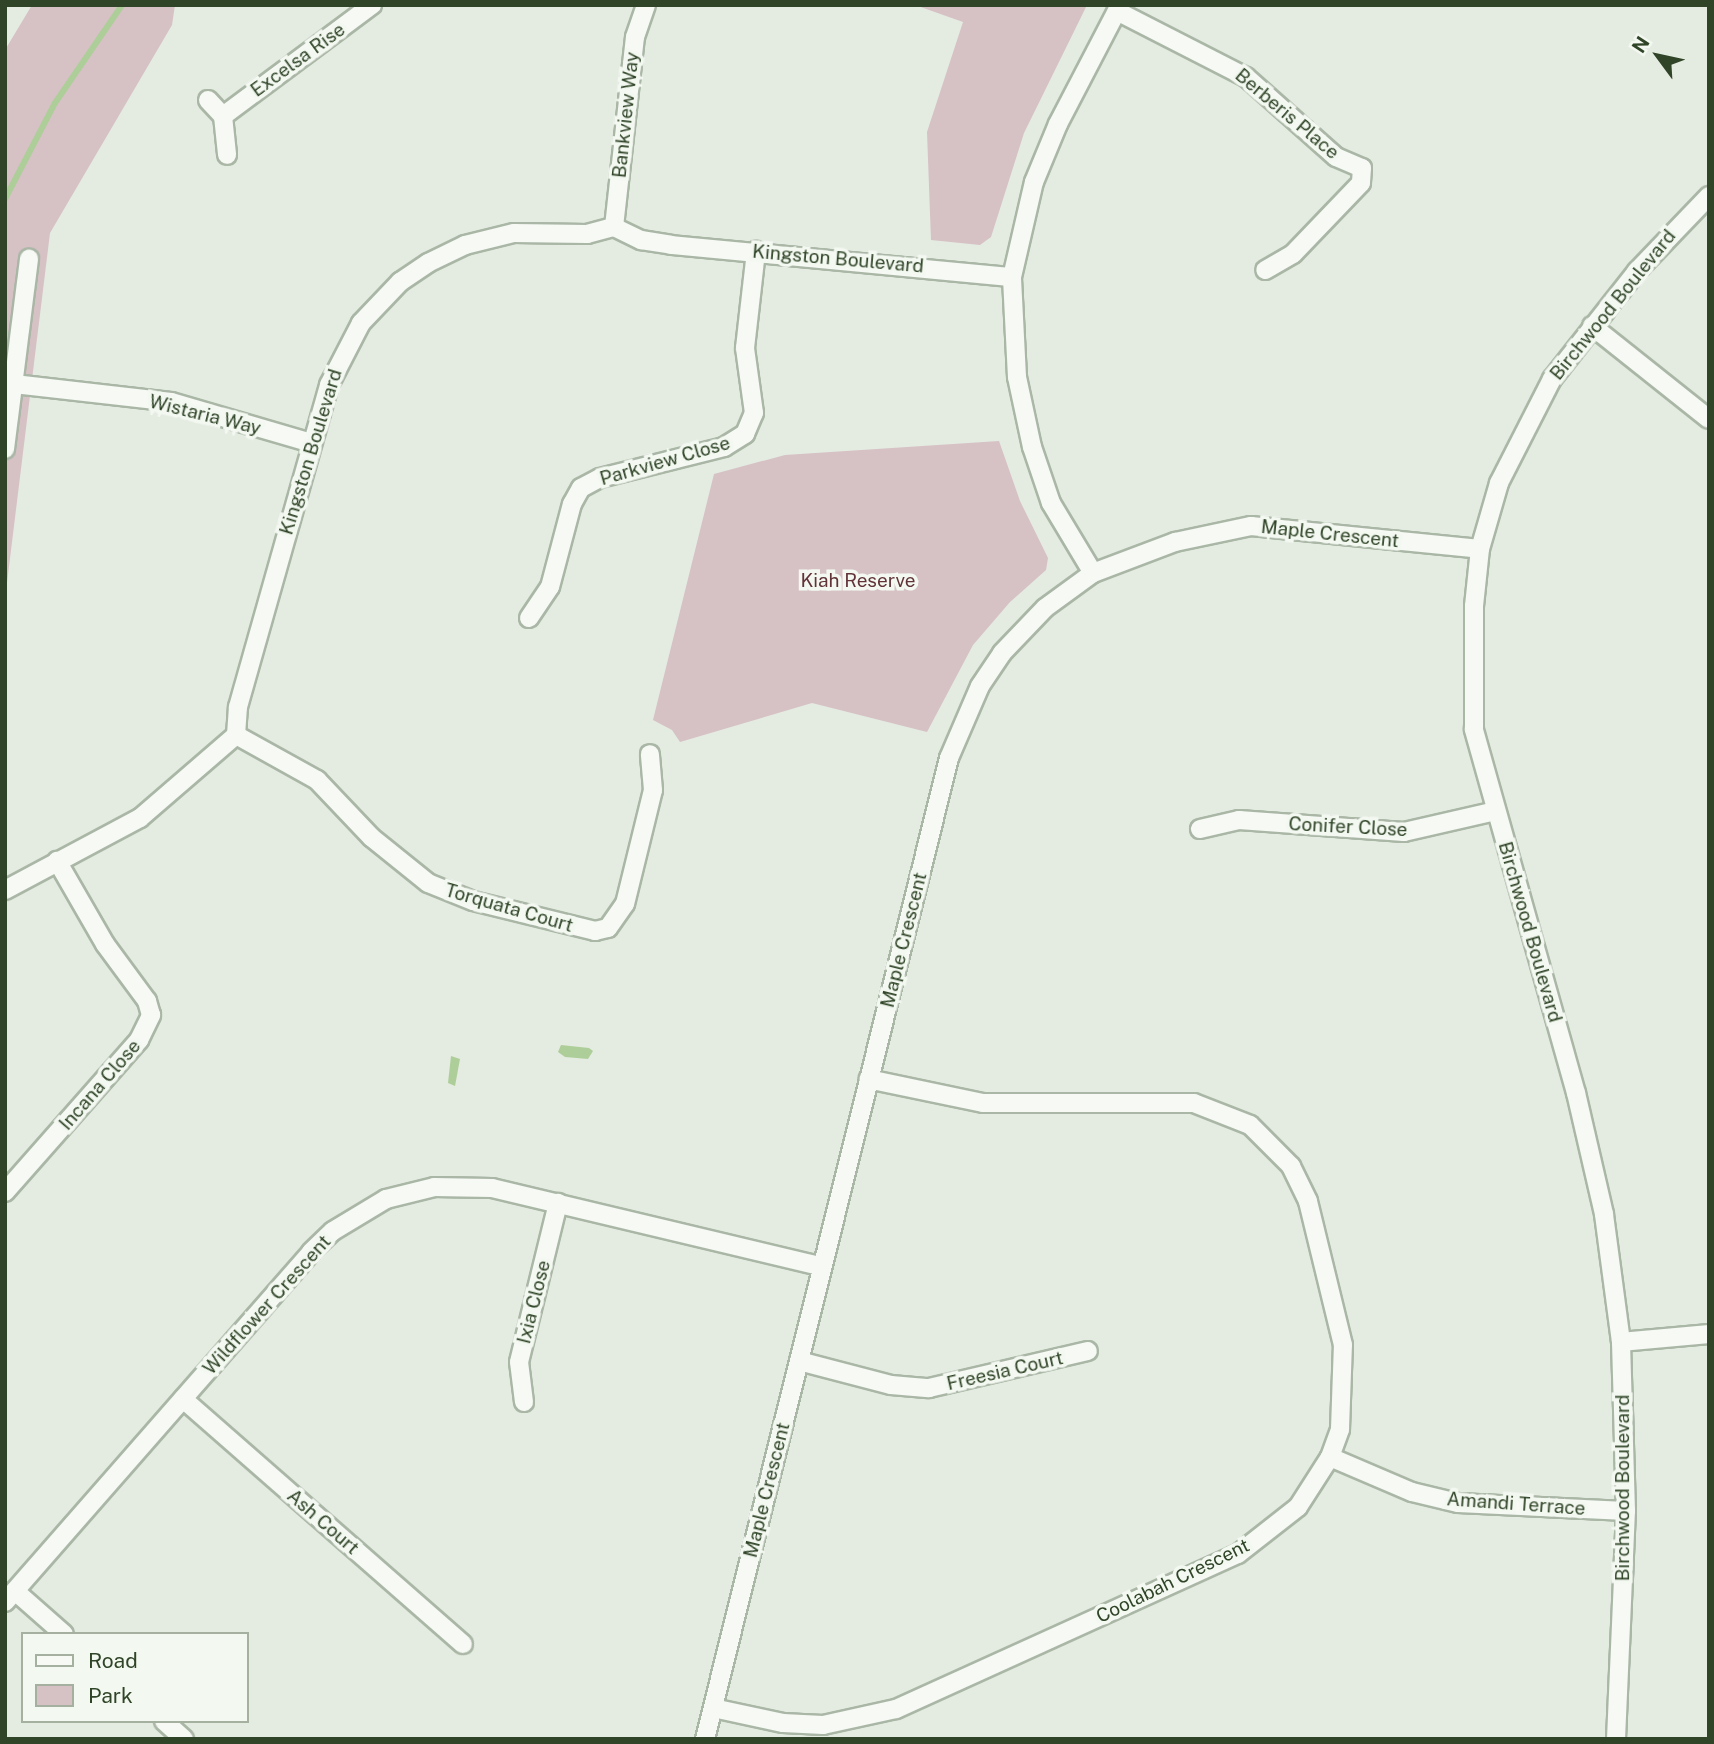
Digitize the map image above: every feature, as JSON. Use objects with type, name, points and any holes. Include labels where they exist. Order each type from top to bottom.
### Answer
[{"type":"street","name":"Excelsa Rise","points":[[223,116],[372,5]]},
{"type":"street","name":"Bankview Way","points":[[614,227],[635,37],[646,5]]},
{"type":"street","points":[[1093,573],[1051,503],[1032,447],[1017,377],[1012,277],[1034,182],[1058,124],[1119,8]]},
{"type":"street","name":"Berberis Place","points":[[1119,8],[1247,77],[1336,157],[1362,168],[1361,183],[1293,254],[1265,270]]},
{"type":"street","points":[[208,100],[223,116],[227,155]]},
{"type":"street","name":"Birchwood Boulevard","points":[[1616,1739],[1626,1511],[1621,1342],[1604,1214],[1576,1093],[1474,729],[1471,662],[1480,549],[1499,483],[1526,425],[1592,326],[1676,225],[1709,196]]},
{"type":"street","name":"Kingston Boulevard","points":[[236,735],[238,707],[311,443],[345,346],[400,282],[465,244],[514,233],[587,234],[614,227],[641,240],[671,245],[1012,277]]},
{"type":"street","name":"Parkview Close","points":[[529,618],[550,587],[572,503],[581,488],[600,478],[724,447],[745,435],[754,413],[745,348],[756,251]]},
{"type":"street","points":[[5,449],[29,259]]},
{"type":"street","points":[[1592,326],[1709,419]]},
{"type":"street","name":"Wistaria Way","points":[[14,384],[171,402],[311,443]]},
{"type":"street","name":"Maple Crescent","points":[[705,1739],[820,1266],[950,758],[980,686],[1002,653],[1045,608],[1093,573],[1175,542],[1251,526],[1480,549]]},
{"type":"street","points":[[5,890],[140,818],[236,735]]},
{"type":"street","name":"Torquata Court","points":[[236,735],[317,780],[379,845],[428,883],[473,901],[595,931],[608,929],[625,904],[653,790],[650,754]]},
{"type":"street","name":"Conifer Close","points":[[1200,829],[1239,820],[1404,832],[1496,811]]},
{"type":"street","name":"Incana Close","points":[[5,1192],[139,1040],[151,1015],[147,1001],[105,944],[58,861]]},
{"type":"street","name":"Coolabah Crescent","points":[[713,1708],[783,1723],[823,1725],[896,1709],[1238,1554],[1298,1507],[1330,1457],[1344,1399],[1343,1345],[1308,1201],[1291,1166],[1250,1125],[1195,1103],[982,1103],[868,1079]]},
{"type":"street","name":"Wildflower Crescent","points":[[10,1596],[311,1252],[361,1212],[386,1199],[464,1184],[558,1203],[820,1266]]},
{"type":"street","name":"Ixia Close","points":[[524,1402],[519,1362],[558,1203]]},
{"type":"street","points":[[1621,1342],[1709,1334]]},
{"type":"street","name":"Freesia Court","points":[[799,1361],[891,1385],[929,1388],[1088,1351]]},
{"type":"street","name":"Ash Court","points":[[183,1399],[463,1644]]},
{"type":"street","name":"Amandi Terrace","points":[[1330,1457],[1412,1492],[1458,1503],[1626,1511]]},
{"type":"street","points":[[10,1596],[61,1632]]},
{"type":"street","points":[[166,1723],[184,1739]]},
{"type":"green space","points":[[32,5],[175,5],[172,25],[50,233],[5,599],[5,50]]},
{"type":"green space","points":[[915,5],[1087,5],[1024,133],[991,237],[980,245],[931,240],[927,132],[963,22]]},
{"type":"green space","name":"Kiah Reserve","points":[[999,441],[1020,501],[1048,558],[1046,570],[1010,602],[973,645],[927,732],[812,703],[680,742],[672,730],[653,720],[714,474],[785,455]]},
{"type":"shaded area","points":[[561,1045],[589,1048],[593,1051],[588,1059],[565,1057],[558,1052]]},
{"type":"shaded area","points":[[451,1056],[460,1059],[455,1086],[448,1083]]},
{"type":"waterway","points":[[5,199],[55,103],[122,5]]}]
